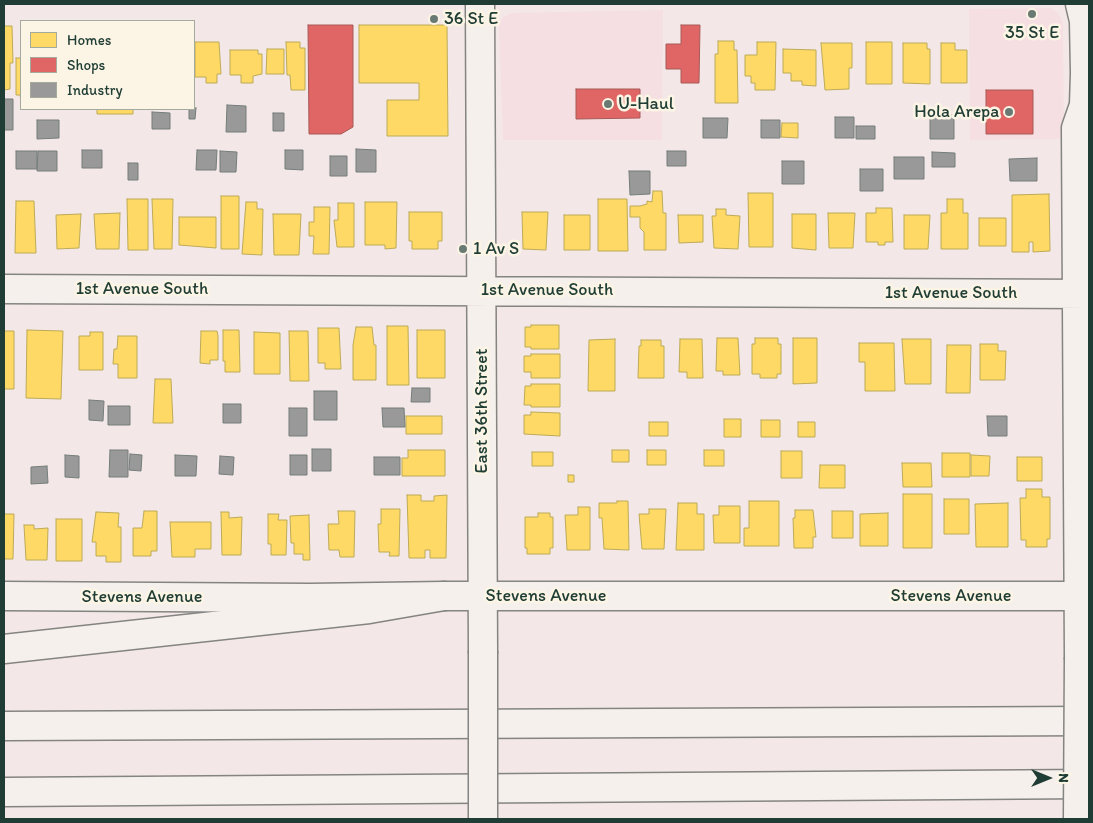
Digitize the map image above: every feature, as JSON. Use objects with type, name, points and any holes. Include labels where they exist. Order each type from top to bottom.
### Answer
[{"type":"main road","name":"East 36th Street","points":[[480,4],[483,819]]},
{"type":"main road","points":[[1064,4],[1068,21],[1067,107],[1076,128],[1083,294],[1084,596],[1079,657],[1078,819]]},
{"type":"main road","points":[[1076,128],[1084,105],[1084,21],[1080,4]]},
{"type":"main road","name":"1st Avenue South","points":[[4,289],[1083,294]]},
{"type":"main road","name":"Stevens Avenue","points":[[4,596],[310,598],[444,596],[1084,596]]},
{"type":"main road","points":[[4,649],[370,609],[444,596]]},
{"type":"main road","points":[[4,726],[1089,721]]},
{"type":"main road","points":[[4,792],[1089,784]]},
{"type":"shaded area","points":[[1051,8],[1058,13],[1063,22],[1064,139],[970,140],[969,9]]},
{"type":"shaded area","points":[[663,10],[662,140],[503,140],[499,27],[503,17],[511,13]]},
{"type":"building: Homes","points":[[359,25],[447,25],[448,136],[387,136],[387,100],[419,100],[419,83],[359,83]]},
{"type":"building: Homes","points":[[4,26],[12,26],[13,63],[10,63],[10,89],[4,90]]},
{"type":"building: Homes","points":[[718,41],[734,41],[734,50],[737,50],[738,103],[715,103],[715,54],[718,54]]},
{"type":"building: Homes","points":[[195,42],[219,42],[221,74],[217,74],[217,83],[206,83],[206,77],[195,77]]},
{"type":"building: Homes","points":[[286,42],[300,42],[300,48],[305,48],[305,90],[291,90],[290,75],[287,75]]},
{"type":"building: Homes","points":[[757,42],[776,42],[775,90],[755,90],[755,83],[751,83],[751,76],[745,76],[745,55],[757,55]]},
{"type":"building: Homes","points":[[866,42],[892,42],[892,84],[866,84]]},
{"type":"building: Homes","points":[[821,43],[852,43],[852,68],[849,68],[849,89],[825,90]]},
{"type":"building: Homes","points":[[903,43],[927,43],[927,49],[930,49],[930,84],[903,83]]},
{"type":"building: Homes","points":[[941,43],[955,43],[955,50],[967,50],[967,83],[941,83]]},
{"type":"building: Homes","points":[[267,49],[284,49],[284,74],[266,74]]},
{"type":"building: Homes","points":[[783,49],[816,50],[816,86],[802,85],[802,81],[791,81],[791,73],[783,73]]},
{"type":"building: Homes","points":[[230,50],[258,50],[258,54],[262,54],[262,74],[253,76],[253,83],[241,83],[241,75],[230,75]]},
{"type":"building: Homes","points":[[16,58],[20,58],[20,95],[16,95]]},
{"type":"building: Homes","points":[[97,110],[133,110],[133,114],[97,114]]},
{"type":"building: Homes","points":[[782,123],[798,123],[798,138],[781,137]]},
{"type":"building: Homes","points":[[653,191],[662,191],[663,213],[666,213],[666,250],[644,250],[644,232],[640,228],[640,217],[630,217],[630,206],[647,204],[647,201],[652,202]]},
{"type":"building: Homes","points":[[748,193],[773,193],[773,247],[749,247]]},
{"type":"building: Homes","points":[[1049,194],[1050,251],[1033,252],[1033,242],[1029,242],[1029,252],[1012,252],[1012,195]]},
{"type":"building: Homes","points":[[221,196],[239,196],[239,249],[221,249]]},
{"type":"building: Homes","points":[[127,199],[148,199],[148,250],[128,250]]},
{"type":"building: Homes","points":[[152,199],[173,199],[172,249],[154,249]]},
{"type":"building: Homes","points":[[598,199],[627,199],[628,251],[598,251]]},
{"type":"building: Homes","points":[[947,199],[963,199],[963,213],[968,213],[968,249],[941,249],[941,213],[947,213]]},
{"type":"building: Homes","points":[[16,201],[34,201],[36,253],[15,253]]},
{"type":"building: Homes","points":[[246,202],[257,202],[257,209],[263,209],[262,255],[242,254]]},
{"type":"building: Homes","points":[[365,202],[397,202],[396,248],[385,249],[385,245],[365,245]]},
{"type":"building: Homes","points":[[338,203],[354,203],[354,247],[337,247],[334,220],[338,220]]},
{"type":"building: Homes","points":[[314,207],[330,207],[329,254],[313,254],[314,236],[309,236],[309,222],[314,222]]},
{"type":"building: Homes","points":[[876,208],[892,208],[893,242],[885,242],[885,245],[878,245],[878,242],[866,242],[866,213],[876,213]]},
{"type":"building: Homes","points":[[716,209],[726,209],[726,215],[740,216],[738,249],[714,248],[712,216],[716,216]]},
{"type":"building: Homes","points":[[409,212],[442,212],[442,241],[438,241],[438,249],[412,249],[412,241],[409,241]]},
{"type":"building: Homes","points":[[522,212],[548,212],[546,250],[523,249]]},
{"type":"building: Homes","points":[[120,213],[119,249],[96,249],[94,214]]},
{"type":"building: Homes","points":[[828,213],[855,213],[853,248],[829,248]]},
{"type":"building: Homes","points":[[81,214],[79,248],[57,249],[56,215]]},
{"type":"building: Homes","points":[[273,214],[301,214],[299,255],[274,255]]},
{"type":"building: Homes","points":[[792,214],[816,214],[816,250],[792,248]]},
{"type":"building: Homes","points":[[564,215],[590,215],[590,250],[564,250]]},
{"type":"building: Homes","points":[[678,215],[703,215],[703,242],[679,243]]},
{"type":"building: Homes","points":[[904,215],[930,215],[928,249],[904,249]]},
{"type":"building: Homes","points":[[179,217],[216,217],[216,248],[179,245]]},
{"type":"building: Homes","points":[[979,218],[1006,218],[1006,246],[979,246]]},
{"type":"building: Homes","points":[[531,325],[559,325],[559,349],[531,349],[531,347],[525,347],[525,327],[531,327]]},
{"type":"building: Homes","points":[[387,326],[408,326],[409,385],[387,385]]},
{"type":"building: Homes","points":[[356,327],[372,327],[374,345],[376,345],[376,380],[353,380],[353,345]]},
{"type":"building: Homes","points":[[318,328],[339,328],[341,369],[325,369],[325,363],[318,363]]},
{"type":"building: Homes","points":[[27,330],[63,331],[61,399],[26,398]]},
{"type":"building: Homes","points":[[223,330],[239,330],[240,372],[225,372]]},
{"type":"building: Homes","points":[[417,330],[445,330],[445,378],[417,378]]},
{"type":"building: Homes","points":[[4,331],[14,331],[14,389],[4,389]]},
{"type":"building: Homes","points":[[201,331],[217,331],[218,360],[210,360],[210,364],[200,363]]},
{"type":"building: Homes","points":[[289,331],[308,331],[309,381],[290,381]]},
{"type":"building: Homes","points":[[90,332],[103,332],[103,370],[79,370],[79,336],[90,336]]},
{"type":"building: Homes","points":[[254,332],[280,333],[280,374],[254,374]]},
{"type":"building: Homes","points":[[118,336],[137,336],[137,378],[118,378],[118,364],[113,364],[114,349],[117,349]]},
{"type":"building: Homes","points":[[717,338],[738,338],[740,375],[723,375],[723,371],[716,371]]},
{"type":"building: Homes","points":[[755,338],[778,338],[778,344],[781,344],[781,374],[777,374],[777,378],[760,378],[760,374],[752,374],[752,344],[755,344]]},
{"type":"building: Homes","points":[[793,338],[817,338],[817,383],[793,384]]},
{"type":"building: Homes","points":[[615,339],[615,391],[588,391],[589,340]]},
{"type":"building: Homes","points":[[680,339],[702,339],[703,378],[687,378],[687,372],[679,372]]},
{"type":"building: Homes","points":[[902,339],[931,339],[931,384],[905,384]]},
{"type":"building: Homes","points":[[641,340],[661,340],[661,346],[664,346],[664,378],[638,378],[639,346],[641,346]]},
{"type":"building: Homes","points":[[859,343],[894,343],[895,391],[865,391],[865,362],[859,362]]},
{"type":"building: Homes","points":[[980,344],[998,344],[998,351],[1006,351],[1005,380],[980,380]]},
{"type":"building: Homes","points":[[947,345],[971,345],[970,393],[946,393]]},
{"type":"building: Homes","points":[[531,354],[560,354],[560,378],[531,378],[531,372],[524,372],[524,356],[531,356]]},
{"type":"building: Homes","points":[[155,379],[171,379],[173,423],[153,423]]},
{"type":"building: Homes","points":[[531,384],[560,384],[560,407],[531,407],[531,405],[524,405],[525,386],[531,386]]},
{"type":"building: Homes","points":[[531,412],[560,413],[560,436],[524,434],[524,415],[531,415]]},
{"type":"building: Homes","points":[[406,416],[442,416],[442,434],[406,434]]},
{"type":"building: Homes","points":[[724,419],[741,419],[741,437],[724,437]]},
{"type":"building: Homes","points":[[761,420],[780,420],[780,437],[761,437]]},
{"type":"building: Homes","points":[[649,422],[668,422],[668,436],[649,436]]},
{"type":"building: Homes","points":[[798,422],[815,422],[815,437],[798,437]]},
{"type":"building: Homes","points":[[408,450],[445,450],[445,476],[402,476],[402,458],[408,458]]},
{"type":"building: Homes","points":[[612,450],[629,450],[629,462],[612,462]]},
{"type":"building: Homes","points":[[647,450],[666,450],[666,465],[647,465]]},
{"type":"building: Homes","points":[[704,450],[724,450],[724,466],[704,466]]},
{"type":"building: Homes","points":[[781,451],[802,451],[802,478],[781,478]]},
{"type":"building: Homes","points":[[532,452],[553,452],[553,466],[532,466]]},
{"type":"building: Homes","points":[[942,453],[970,453],[970,477],[942,477]]},
{"type":"building: Homes","points":[[971,455],[990,456],[989,476],[971,476]]},
{"type":"building: Homes","points":[[1017,457],[1042,457],[1042,481],[1017,481]]},
{"type":"building: Homes","points":[[902,463],[931,463],[932,487],[903,487]]},
{"type":"building: Homes","points":[[820,465],[845,465],[845,488],[819,488]]},
{"type":"building: Homes","points":[[568,475],[574,475],[574,482],[568,482]]},
{"type":"building: Homes","points":[[1026,489],[1042,489],[1042,497],[1050,497],[1050,539],[1047,539],[1047,547],[1026,547],[1026,540],[1021,540],[1020,498],[1026,498]]},
{"type":"building: Homes","points":[[903,494],[932,494],[932,548],[903,548]]},
{"type":"building: Homes","points":[[407,495],[421,495],[421,501],[434,501],[434,496],[447,495],[446,558],[430,558],[430,550],[425,550],[425,558],[409,558]]},
{"type":"building: Homes","points":[[944,499],[969,499],[969,534],[944,534]]},
{"type":"building: Homes","points":[[617,501],[628,501],[629,550],[604,549],[602,518],[599,518],[599,503],[617,503]]},
{"type":"building: Homes","points":[[749,501],[779,501],[779,546],[744,546],[744,528],[749,528]]},
{"type":"building: Homes","points":[[678,503],[697,503],[697,514],[704,514],[704,550],[676,550]]},
{"type":"building: Homes","points":[[1008,503],[1008,547],[976,547],[975,504]]},
{"type":"building: Homes","points":[[719,506],[740,506],[740,543],[714,543],[713,515],[719,515]]},
{"type":"building: Homes","points":[[578,507],[590,507],[590,550],[567,550],[565,515],[578,515]]},
{"type":"building: Homes","points":[[381,509],[400,509],[399,556],[389,556],[390,552],[379,552],[378,524],[381,524]]},
{"type":"building: Homes","points":[[649,509],[666,509],[664,549],[642,549],[639,514],[649,514]]},
{"type":"building: Homes","points":[[795,510],[813,510],[816,537],[813,537],[813,548],[794,548],[793,518],[795,518]]},
{"type":"building: Homes","points":[[144,511],[157,511],[157,551],[151,551],[151,556],[133,556],[133,528],[142,528]]},
{"type":"building: Homes","points":[[338,511],[355,511],[354,557],[340,557],[339,550],[329,550],[328,524],[339,524]]},
{"type":"building: Homes","points":[[832,511],[853,511],[853,538],[832,538]]},
{"type":"building: Homes","points":[[96,512],[119,513],[118,527],[121,527],[121,562],[106,562],[106,556],[96,556],[96,542],[92,542]]},
{"type":"building: Homes","points":[[221,512],[229,512],[229,518],[242,517],[241,555],[222,555]]},
{"type":"building: Homes","points":[[538,513],[550,513],[550,517],[553,517],[553,548],[550,548],[550,554],[527,554],[527,548],[525,548],[525,517],[538,517]]},
{"type":"building: Homes","points":[[888,513],[888,546],[860,546],[860,514]]},
{"type":"building: Homes","points":[[4,514],[14,514],[13,559],[4,559]]},
{"type":"building: Homes","points":[[268,514],[279,514],[278,520],[287,520],[286,555],[271,555],[271,544],[268,544]]},
{"type":"building: Homes","points":[[309,515],[310,560],[303,560],[303,554],[294,554],[294,543],[291,543],[290,516]]},
{"type":"building: Homes","points":[[56,519],[82,519],[82,561],[56,561]]},
{"type":"building: Homes","points":[[170,522],[211,522],[211,549],[195,549],[195,557],[172,557]]},
{"type":"building: Homes","points":[[24,525],[34,525],[34,529],[48,528],[47,560],[26,560]]},
{"type":"building: Shops","points":[[308,25],[353,25],[353,127],[341,134],[309,134]]},
{"type":"building: Shops","points":[[681,25],[700,25],[699,83],[681,83],[681,69],[666,69],[666,44],[681,44]]},
{"type":"building: Shops","name":"U-Haul","points":[[576,89],[640,89],[640,118],[576,119]]},
{"type":"building: Shops","name":"Hola Arepa","points":[[986,90],[1033,90],[1033,134],[986,134]]},
{"type":"building: Industry","points":[[4,99],[13,99],[13,130],[4,130]]},
{"type":"building: Industry","points":[[227,105],[246,106],[246,132],[226,132]]},
{"type":"building: Industry","points":[[196,108],[195,119],[189,119],[189,110],[195,110]]},
{"type":"building: Industry","points":[[152,112],[170,113],[170,129],[152,129]]},
{"type":"building: Industry","points":[[273,113],[284,113],[284,131],[273,131]]},
{"type":"building: Industry","points":[[930,115],[954,115],[954,139],[930,139]]},
{"type":"building: Industry","points":[[835,117],[854,117],[854,138],[835,138]]},
{"type":"building: Industry","points":[[703,118],[728,118],[727,138],[703,138]]},
{"type":"building: Industry","points":[[37,120],[59,120],[59,138],[37,139]]},
{"type":"building: Industry","points":[[761,120],[780,120],[780,138],[761,138]]},
{"type":"building: Industry","points":[[856,126],[875,126],[875,139],[856,139]]},
{"type":"building: Industry","points":[[356,149],[376,150],[376,172],[356,172]]},
{"type":"building: Industry","points":[[82,150],[102,150],[102,168],[82,168]]},
{"type":"building: Industry","points":[[197,150],[217,150],[216,170],[196,170]]},
{"type":"building: Industry","points":[[285,150],[303,150],[303,170],[285,169]]},
{"type":"building: Industry","points":[[16,151],[37,151],[37,169],[16,169]]},
{"type":"building: Industry","points":[[38,151],[57,151],[57,171],[37,171]]},
{"type":"building: Industry","points":[[220,151],[237,152],[236,172],[220,172]]},
{"type":"building: Industry","points":[[667,151],[686,151],[686,166],[667,166]]},
{"type":"building: Industry","points":[[932,152],[955,153],[955,167],[932,167]]},
{"type":"building: Industry","points":[[330,156],[347,156],[347,176],[330,176]]},
{"type":"building: Industry","points":[[894,157],[924,157],[924,179],[894,179]]},
{"type":"building: Industry","points":[[1037,158],[1037,181],[1010,181],[1009,159]]},
{"type":"building: Industry","points":[[782,161],[804,161],[804,184],[782,184]]},
{"type":"building: Industry","points":[[128,163],[138,163],[138,180],[128,180]]},
{"type":"building: Industry","points":[[860,169],[883,169],[883,191],[860,191]]},
{"type":"building: Industry","points":[[629,171],[650,171],[650,194],[630,195]]},
{"type":"building: Industry","points":[[412,388],[430,388],[430,402],[411,402]]},
{"type":"building: Industry","points":[[314,391],[337,391],[337,420],[314,420]]},
{"type":"building: Industry","points":[[89,400],[104,401],[103,421],[89,420]]},
{"type":"building: Industry","points":[[223,404],[241,404],[241,423],[223,423]]},
{"type":"building: Industry","points":[[108,406],[130,406],[130,425],[108,425]]},
{"type":"building: Industry","points":[[289,408],[307,408],[307,436],[289,436]]},
{"type":"building: Industry","points":[[382,408],[404,408],[405,427],[383,427]]},
{"type":"building: Industry","points":[[987,416],[1007,416],[1007,436],[988,436]]},
{"type":"building: Industry","points":[[312,449],[331,449],[331,471],[312,471]]},
{"type":"building: Industry","points":[[110,450],[128,450],[128,477],[109,477]]},
{"type":"building: Industry","points":[[130,454],[142,455],[141,471],[129,470]]},
{"type":"building: Industry","points":[[65,455],[79,456],[79,478],[65,477]]},
{"type":"building: Industry","points":[[175,455],[197,456],[196,476],[175,476]]},
{"type":"building: Industry","points":[[290,455],[307,455],[307,475],[290,475]]},
{"type":"building: Industry","points":[[220,456],[234,457],[233,475],[219,474]]},
{"type":"building: Industry","points":[[374,457],[400,457],[400,475],[374,475]]},
{"type":"building: Industry","points":[[47,466],[48,483],[31,484],[31,467]]},
{"type":"place","name":"35 St E","points":[[1032,14]]},
{"type":"place","name":"36 St E","points":[[434,19]]},
{"type":"place","name":"U-Haul","points":[[608,104]]},
{"type":"place","name":"Hola Arepa","points":[[1009,112]]},
{"type":"place","name":"1 Av S","points":[[463,249]]}]
